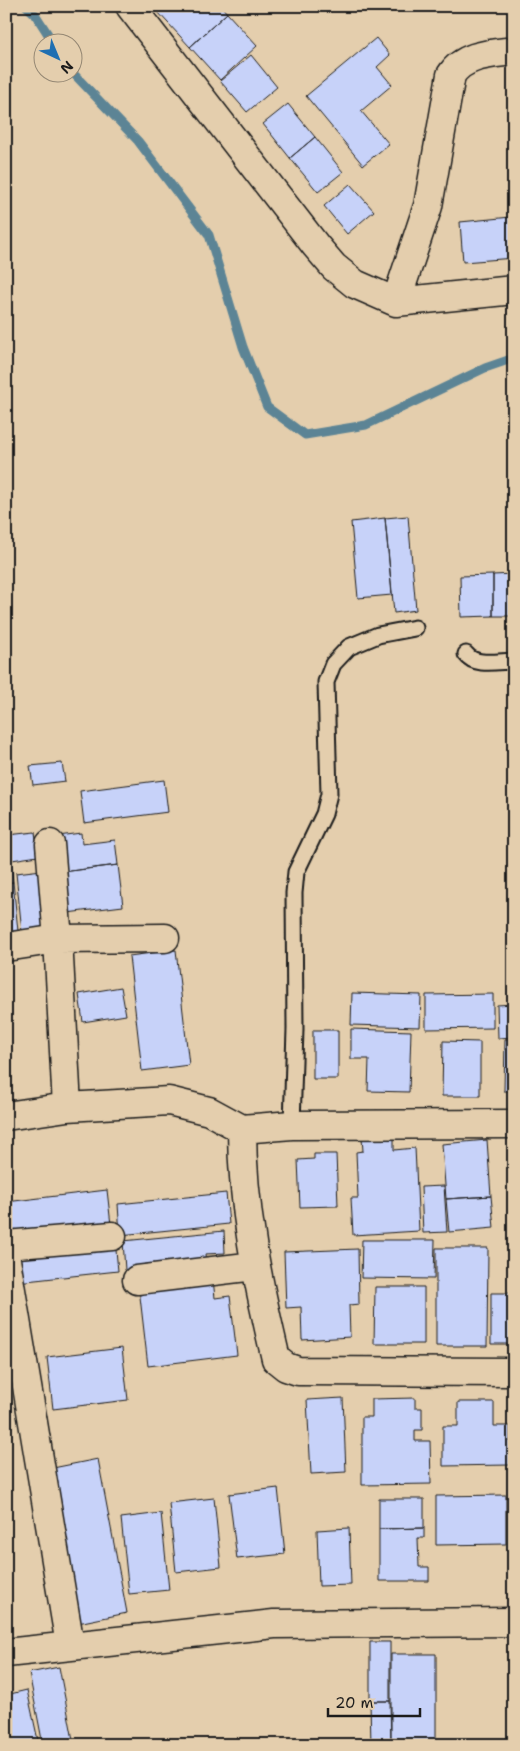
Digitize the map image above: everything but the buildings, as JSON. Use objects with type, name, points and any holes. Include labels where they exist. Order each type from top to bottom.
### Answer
[{"type":"street","points":[[130,6],[334,267],[356,284],[396,302],[514,290]]},
{"type":"street","points":[[396,302],[428,206],[451,75],[462,62],[482,56],[514,51]]},
{"type":"street","points":[[50,844],[58,939],[67,1107]]},
{"type":"street","points":[[6,947],[58,939],[166,938]]},
{"type":"street","points":[[6,1116],[67,1107],[169,1101],[209,1111],[242,1129],[292,1125],[514,1124]]},
{"type":"street","points":[[242,1129],[242,1174],[255,1266],[276,1359],[286,1367],[298,1371],[514,1372]]},
{"type":"street","points":[[6,1245],[112,1236]]},
{"type":"street","points":[[6,1260],[70,1645]]},
{"type":"street","points":[[137,1280],[255,1266]]},
{"type":"street","points":[[6,1653],[274,1624],[514,1622]]},
{"type":"lane","points":[[292,1125],[295,1029],[294,893],[296,872],[324,814],[329,794],[326,682],[333,664],[349,647],[378,636],[415,628]]},
{"type":"lane","points":[[466,654],[470,660],[476,662],[514,661]]},
{"type":"waterway","points":[[26,6],[35,14],[47,32]]},
{"type":"waterway","points":[[82,82],[138,141],[209,235],[243,347],[267,407],[305,435],[366,425],[485,368],[514,358]]}]
